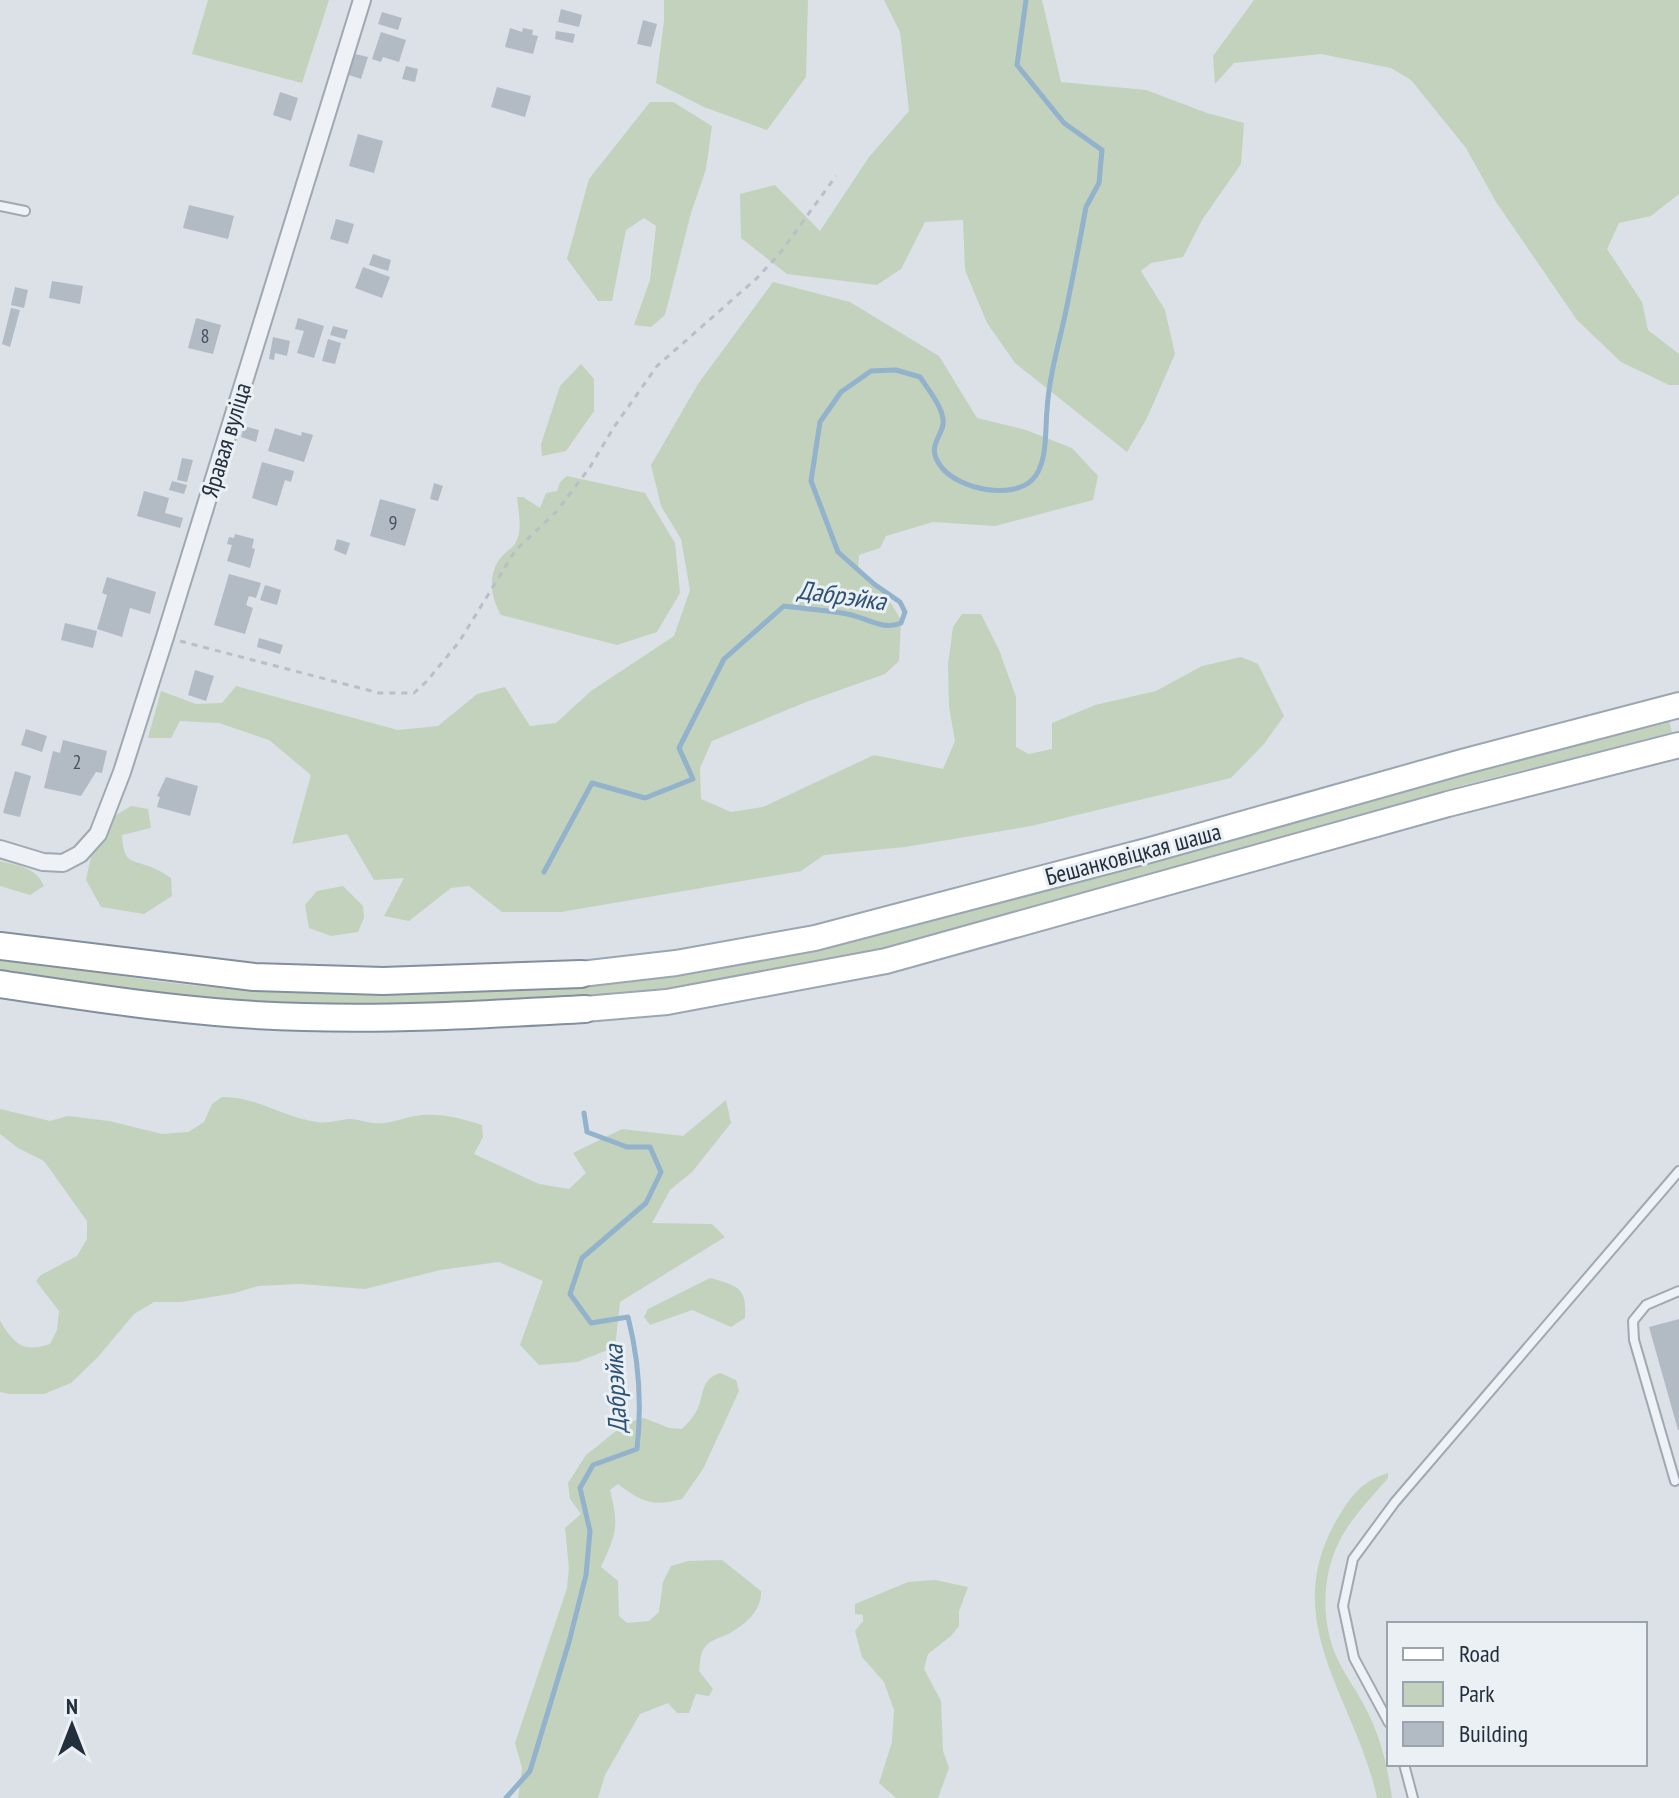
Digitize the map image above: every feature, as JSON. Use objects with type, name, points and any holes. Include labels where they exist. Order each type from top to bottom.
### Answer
[{"type":"highway","points":[[0,946],[254,977],[383,981],[581,974]]},
{"type":"highway","points":[[0,984],[168,1009],[303,1017],[446,1016],[585,1009]]},
{"type":"main road","name":"Бешанковіцкая шаша","points":[[581,974],[676,963],[815,938],[1679,705]]},
{"type":"main road","name":"Бешанковіцкая шаша","points":[[585,1009],[667,1002],[886,961],[1448,804],[1679,745]]},
{"type":"street","name":"Яравая вуліца","points":[[0,849],[43,862],[63,863],[80,854],[98,834],[122,772],[165,637],[362,0]]},
{"type":"lane","points":[[0,206],[25,211]]},
{"type":"lane","points":[[1387,1719],[1354,1658],[1343,1606],[1353,1559],[1395,1502],[1679,1171]]},
{"type":"lane","points":[[1675,1481],[1634,1340],[1633,1321],[1646,1305],[1679,1291]]},
{"type":"lane","points":[[1405,1766],[1413,1798]]},
{"type":"path","points":[[165,637],[379,693],[414,693],[459,642],[492,593],[515,551],[557,511],[590,467],[657,366],[757,278],[780,253],[836,176]]},
{"type":"green space","points":[[208,0],[329,0],[302,83],[192,54]]},
{"type":"green space","points":[[664,0],[808,0],[806,77],[767,130],[704,107],[656,83]]},
{"type":"green space","points":[[884,0],[1042,0],[1061,82],[1146,90],[1244,123],[1241,164],[1202,220],[1183,257],[1151,263],[1141,271],[1165,310],[1175,354],[1147,418],[1127,452],[1015,363],[987,323],[965,270],[963,220],[925,222],[901,269],[877,285],[787,274],[741,238],[740,194],[775,185],[820,231],[869,157],[909,111],[900,32]]},
{"type":"green space","points":[[1254,0],[1679,0],[1679,194],[1651,216],[1619,223],[1607,249],[1642,302],[1648,330],[1679,354],[1679,385],[1669,385],[1621,362],[1577,320],[1496,202],[1466,148],[1411,80],[1391,68],[1321,54],[1234,63],[1215,84],[1213,56]]},
{"type":"green space","points":[[650,102],[673,102],[712,126],[706,169],[691,213],[665,315],[651,327],[634,325],[650,280],[656,226],[644,218],[626,230],[612,301],[598,301],[567,259],[589,179]]},
{"type":"green space","points":[[773,282],[850,302],[939,356],[977,418],[1026,430],[1072,448],[1098,476],[1093,500],[995,526],[933,522],[886,536],[880,548],[859,555],[858,570],[883,590],[901,620],[899,661],[885,674],[806,702],[712,741],[700,768],[701,799],[731,812],[763,807],[874,755],[943,769],[955,741],[949,707],[948,665],[953,627],[962,614],[981,614],[999,650],[1016,697],[1016,747],[1029,754],[1052,749],[1052,723],[1095,705],[1156,691],[1202,666],[1241,657],[1258,664],[1284,716],[1264,744],[1231,778],[1031,826],[905,847],[824,855],[801,871],[561,912],[502,912],[469,886],[451,888],[409,921],[384,916],[404,878],[374,880],[347,834],[292,844],[311,775],[269,740],[219,723],[180,721],[171,738],[148,738],[161,691],[196,704],[222,703],[236,686],[398,730],[438,726],[477,694],[505,687],[530,726],[556,723],[591,691],[674,636],[690,590],[681,539],[661,506],[651,465],[698,384]]},
{"type":"green space","points":[[581,364],[594,379],[594,411],[566,451],[542,456],[541,444],[560,386]]},
{"type":"green space","points":[[567,476],[645,493],[675,543],[680,593],[657,632],[617,645],[501,615],[494,600],[492,577],[498,562],[514,546],[518,537],[520,520],[517,497],[523,497],[540,508],[546,493],[557,491],[560,482]]},
{"type":"green space","points":[[1669,720],[1672,733],[1464,785],[894,946],[733,979],[638,993],[459,1005],[284,1006],[202,1000],[0,971],[0,958],[197,986],[362,993],[529,989],[693,971],[774,957],[935,921]]},
{"type":"green space","points":[[131,806],[148,809],[151,828],[122,835],[127,856],[171,878],[172,896],[144,914],[101,907],[86,880],[91,857],[113,817]]},
{"type":"green space","points":[[0,861],[31,871],[44,886],[30,895],[0,886]]},
{"type":"green space","points":[[343,886],[363,906],[364,918],[358,932],[331,936],[309,928],[305,905],[317,891]]},
{"type":"green space","points":[[222,1097],[248,1100],[305,1120],[321,1122],[352,1119],[379,1123],[432,1115],[466,1120],[482,1125],[483,1137],[474,1154],[539,1184],[569,1189],[586,1173],[573,1153],[622,1129],[683,1136],[726,1100],[731,1123],[692,1172],[670,1190],[652,1223],[712,1224],[725,1237],[620,1302],[615,1347],[577,1362],[539,1365],[520,1345],[543,1281],[499,1262],[440,1270],[365,1289],[300,1284],[258,1286],[181,1302],[154,1302],[134,1314],[98,1357],[71,1383],[44,1394],[0,1392],[0,1321],[15,1341],[26,1347],[50,1344],[57,1330],[59,1311],[36,1281],[41,1275],[77,1256],[87,1239],[87,1221],[44,1161],[18,1148],[0,1134],[0,1109],[50,1121],[68,1116],[109,1121],[162,1134],[188,1132],[204,1122],[212,1104]]},
{"type":"green space","points":[[710,1278],[739,1289],[744,1300],[745,1318],[731,1327],[692,1310],[650,1325],[644,1317],[648,1309]]},
{"type":"green space","points":[[720,1373],[736,1380],[739,1391],[703,1469],[682,1499],[655,1503],[634,1495],[618,1484],[610,1490],[615,1529],[601,1567],[618,1581],[619,1616],[627,1623],[649,1621],[659,1612],[663,1582],[671,1566],[688,1561],[722,1560],[761,1591],[757,1609],[744,1624],[712,1641],[702,1652],[699,1671],[713,1689],[709,1696],[696,1694],[689,1713],[677,1713],[668,1703],[640,1714],[605,1775],[598,1798],[518,1798],[522,1768],[515,1743],[567,1588],[569,1568],[565,1528],[581,1514],[570,1499],[568,1483],[586,1455],[626,1423],[644,1418],[669,1428],[682,1429],[696,1412],[706,1384]]},
{"type":"green space","points":[[1388,1473],[1388,1478],[1355,1516],[1339,1542],[1329,1569],[1326,1598],[1328,1628],[1336,1656],[1369,1715],[1384,1756],[1392,1798],[1377,1798],[1367,1761],[1326,1659],[1317,1625],[1315,1590],[1321,1554],[1339,1516],[1365,1484]]},
{"type":"green space","points":[[935,1580],[968,1587],[959,1611],[959,1626],[928,1654],[924,1669],[941,1701],[943,1751],[949,1768],[938,1798],[896,1798],[879,1783],[892,1742],[894,1710],[884,1682],[862,1657],[855,1631],[863,1621],[863,1615],[855,1614],[855,1604],[908,1582]]},
{"type":"building","points":[[561,9],[582,15],[579,27],[558,22]]},
{"type":"building","points":[[382,12],[402,18],[398,30],[378,24]]},
{"type":"building","points":[[643,20],[657,24],[651,47],[637,44]]},
{"type":"building","points":[[510,28],[522,32],[523,28],[533,30],[532,35],[538,36],[533,54],[505,47]]},
{"type":"building","points":[[556,31],[575,34],[573,43],[555,39]]},
{"type":"building","points":[[381,32],[406,40],[399,62],[383,57],[381,62],[372,59]]},
{"type":"building","points":[[355,54],[368,57],[361,79],[349,75]]},
{"type":"building","points":[[406,66],[418,69],[415,82],[402,79]]},
{"type":"building","points":[[497,87],[531,96],[525,117],[491,107]]},
{"type":"building","points":[[280,92],[298,98],[291,121],[273,115]]},
{"type":"building","points":[[358,134],[383,141],[374,173],[349,166]]},
{"type":"building","points":[[189,205],[234,216],[228,239],[183,228]]},
{"type":"building","points":[[336,219],[354,224],[348,244],[330,239]]},
{"type":"building","points":[[373,254],[391,260],[388,271],[369,265]]},
{"type":"building","points":[[363,267],[390,277],[382,298],[355,288]]},
{"type":"building","points":[[52,281],[83,286],[80,304],[49,298]]},
{"type":"building","points":[[15,287],[28,290],[24,308],[11,305]]},
{"type":"building","points":[[11,308],[20,310],[10,347],[2,344]]},
{"type":"building","points":[[196,318],[221,325],[213,354],[188,348]]},
{"type":"building","points":[[298,318],[324,326],[314,358],[297,353],[304,331],[295,329]]},
{"type":"building","points":[[333,326],[348,330],[345,339],[330,335]]},
{"type":"building","points":[[273,337],[290,341],[287,356],[275,353],[274,360],[269,359]]},
{"type":"building","points":[[328,339],[341,343],[335,364],[322,361]]},
{"type":"building","points":[[244,426],[259,430],[256,442],[241,437]]},
{"type":"building","points":[[275,428],[301,436],[302,432],[313,435],[304,462],[268,451]]},
{"type":"building","points":[[182,458],[193,460],[187,482],[177,480]]},
{"type":"building","points":[[262,462],[294,471],[291,482],[285,480],[277,506],[252,498]]},
{"type":"building","points":[[172,481],[187,485],[184,494],[169,490]]},
{"type":"building","points":[[434,483],[443,486],[438,501],[430,499]]},
{"type":"building","points":[[144,491],[169,498],[165,513],[183,518],[180,528],[137,516]]},
{"type":"building","points":[[380,499],[416,509],[405,546],[370,536]]},
{"type":"building","points":[[235,534],[254,539],[250,568],[227,561],[232,545],[227,544],[229,537],[234,538]]},
{"type":"building","points":[[337,539],[350,543],[346,555],[334,550]]},
{"type":"building","points":[[229,574],[261,583],[256,598],[249,596],[246,605],[253,608],[245,634],[214,625]]},
{"type":"building","points":[[107,577],[156,592],[150,614],[130,608],[122,637],[97,629],[107,595],[102,593]]},
{"type":"building","points":[[265,585],[281,590],[277,605],[260,600]]},
{"type":"building","points":[[65,623],[97,631],[93,648],[61,640]]},
{"type":"building","points":[[259,638],[283,645],[280,654],[257,647]]},
{"type":"building","points":[[195,670],[214,676],[206,701],[188,695]]},
{"type":"building","points":[[26,729],[47,736],[42,752],[21,745]]},
{"type":"building","points":[[63,740],[107,751],[102,773],[96,772],[81,796],[44,788],[53,751],[60,753]]},
{"type":"building","points":[[15,771],[31,776],[20,817],[3,813]]},
{"type":"building","points":[[166,777],[198,786],[190,816],[157,807],[160,797],[157,796]]},
{"type":"building","points":[[1679,1319],[1679,1430],[1678,1430],[1649,1327]]},
{"type":"waterway","name":"Дабрэйка","points":[[544,872],[592,783],[645,798],[693,779],[679,748],[724,659],[784,606],[847,614],[887,625],[901,623],[905,612],[900,602],[838,552],[811,481],[820,422],[841,392],[871,371],[896,370],[920,377],[942,414],[943,425],[935,453],[937,461],[951,476],[974,487],[999,491],[1023,486],[1037,474],[1045,447],[1054,365],[1086,207],[1099,183],[1102,150],[1064,123],[1017,65],[1026,0]]},
{"type":"waterway","name":"Дабрэйка","points":[[506,1798],[530,1771],[586,1575],[590,1531],[580,1488],[593,1465],[637,1449],[638,1382],[628,1317],[591,1323],[570,1294],[582,1258],[646,1203],[661,1172],[650,1147],[627,1147],[587,1132],[584,1113]]}]
